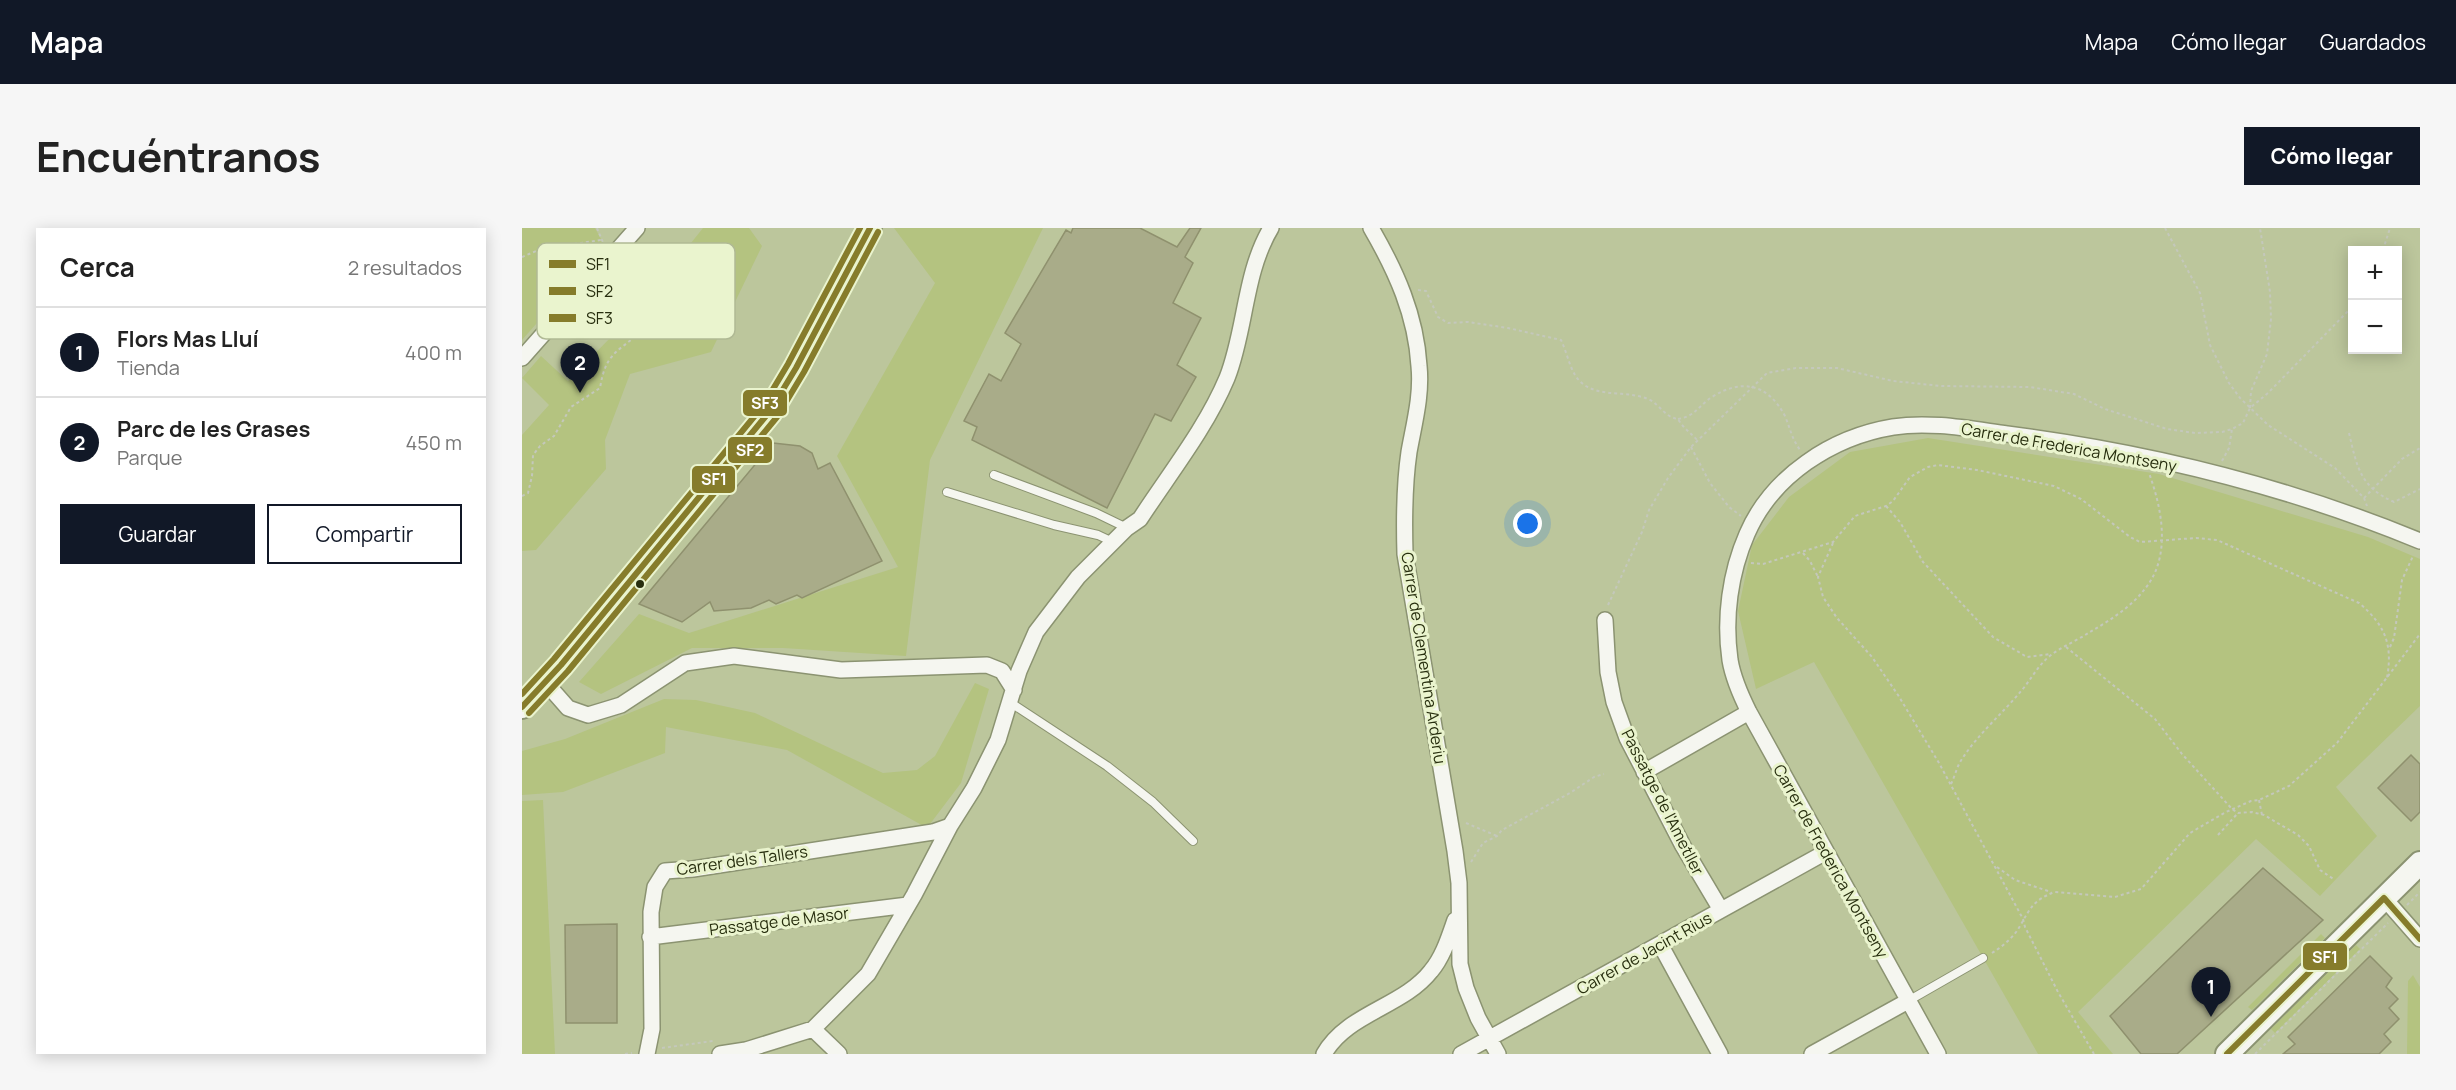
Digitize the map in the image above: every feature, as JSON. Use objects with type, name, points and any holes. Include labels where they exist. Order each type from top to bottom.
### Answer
[{"type":"street","points":[[624,243],[637,228]]},
{"type":"street","points":[[522,707],[546,683],[770,411],[822,320],[870,228]]},
{"type":"street","points":[[722,1046],[746,1050],[813,1029],[868,974],[950,826],[974,788],[998,740],[1019,671],[1036,632],[1078,577],[1127,528],[1140,519],[1202,426],[1226,378],[1238,342],[1256,264],[1271,228]]},
{"type":"street","name":"Carrer de Clementina Arderiu","points":[[1371,228],[1402,287],[1412,319],[1419,366],[1419,402],[1409,454],[1404,511],[1406,554],[1412,602],[1452,825],[1460,883],[1460,964],[1478,1018],[1498,1054]]},
{"type":"street","points":[[522,358],[539,339]]},
{"type":"street","name":"Carrer de Frederica Montseny","points":[[1938,1054],[1749,712],[1730,661],[1728,622],[1731,585],[1738,557],[1750,526],[1790,476],[1842,442],[1858,436],[1894,427],[1931,425],[2027,436],[2214,473],[2372,523],[2420,542]]},
{"type":"street","name":"Passatge de l'Ametller","points":[[1605,620],[1608,672],[1614,702],[1627,738],[1683,846],[1721,910]]},
{"type":"street","points":[[546,683],[568,708],[588,715],[621,705],[686,663],[734,656],[841,670],[987,665],[1002,671],[1012,697]]},
{"type":"street","points":[[1644,772],[1749,712]]},
{"type":"street","name":"Carrer dels Tallers","points":[[647,1054],[652,1029],[650,937],[655,887],[665,871],[693,869],[933,832],[950,826]]},
{"type":"street","name":"Carrer de Jacint Rius","points":[[1461,1054],[1826,852]]},
{"type":"street","points":[[2227,1054],[2393,909],[2420,863]]},
{"type":"street","name":"Passatge de Masor","points":[[650,937],[908,904]]},
{"type":"street","points":[[2393,909],[2420,939]]},
{"type":"street","points":[[1324,1054],[1351,1026],[1406,993],[1431,972],[1443,952],[1459,912]]},
{"type":"street","points":[[1660,944],[1720,1054]]},
{"type":"street","points":[[1812,1054],[1908,1001]]},
{"type":"street","points":[[813,1029],[839,1054]]},
{"type":"lane","points":[[994,475],[1096,513],[1127,528]]},
{"type":"lane","points":[[947,492],[1054,525],[1093,534],[1113,542]]},
{"type":"lane","points":[[1012,697],[1153,802],[1193,841]]},
{"type":"lane","points":[[1908,1001],[1983,958]]},
{"type":"path","points":[[597,228],[604,243]]},
{"type":"path","points":[[2165,228],[2200,293],[2206,329],[2216,359],[2229,383],[2268,425],[2335,468],[2364,498],[2372,523]]},
{"type":"path","points":[[2250,408],[2251,391],[2267,354],[2271,319],[2270,292],[2260,228]]},
{"type":"path","points":[[2384,246],[2390,228]]},
{"type":"path","points":[[578,243],[602,239]]},
{"type":"path","points":[[522,257],[537,251]]},
{"type":"path","points":[[1402,287],[1426,291],[1438,317],[1448,322],[1468,322],[1508,328],[1561,340],[1575,375],[1586,387],[1601,392],[1619,392],[1649,399],[1670,417],[1678,419],[1690,417],[1706,401],[1719,393],[1742,386],[1753,386],[1779,406],[1791,435],[1807,463]]},
{"type":"path","points":[[2250,408],[2348,312]]},
{"type":"path","points":[[522,496],[528,493],[532,477],[533,454],[554,436],[572,407],[600,388],[606,362],[621,347],[635,339]]},
{"type":"path","points":[[1678,419],[1698,441]]},
{"type":"path","points":[[2214,473],[2229,448],[2232,429]]},
{"type":"path","points":[[2349,433],[2358,471],[2371,490],[2394,502],[2420,489]]},
{"type":"path","points":[[1691,447],[1710,483],[1750,526]]},
{"type":"path","points":[[2364,498],[2402,459],[2420,448]]},
{"type":"path","points":[[1818,577],[1833,542],[1855,516],[1886,506],[1893,501],[1910,477],[1928,466],[1938,465],[1977,470],[2054,486],[2081,499],[2130,537],[2140,542],[2196,538],[2217,540],[2359,603],[2377,618],[2390,647]]},
{"type":"path","points":[[1951,785],[1961,760],[2019,693],[2037,668],[2052,654],[2110,618],[2144,591],[2154,577],[2162,539],[2163,519],[2149,473]]},
{"type":"path","points":[[1886,506],[1900,522],[1923,562],[1968,613],[1993,637],[2026,657],[2052,654]]},
{"type":"path","points":[[1748,562],[1763,564],[1833,542]]},
{"type":"path","points":[[1803,552],[1818,577],[1823,597],[1837,618],[1872,657],[1898,695],[1951,785],[2023,919],[2058,992],[2094,1054]]},
{"type":"path","points":[[2387,678],[2402,580],[2413,556]]},
{"type":"path","points":[[1995,865],[2015,880],[2041,890],[2115,897],[2141,889],[2190,833],[2232,809],[2289,786],[2337,743],[2420,633]]},
{"type":"path","points":[[2066,647],[2155,719],[2182,754],[2232,809],[2238,813],[2262,815],[2298,835],[2308,846],[2320,870],[2335,880]]},
{"type":"path","points":[[1460,883],[1468,873],[1470,863],[1483,843],[1594,777],[1604,774]]},
{"type":"path","points":[[2259,800],[2262,815]]},
{"type":"path","points":[[2218,835],[2238,813]]},
{"type":"path","points":[[1452,825],[1466,823],[1497,836]]},
{"type":"path","points":[[1983,958],[2010,939],[2034,903],[2054,892]]},
{"type":"path","points":[[2255,1054],[2393,909],[2420,892]]},
{"type":"path","points":[[688,1045],[722,1046]]},
{"type":"green space","points":[[522,228],[595,228],[603,243],[537,243],[537,323],[522,340]]},
{"type":"green space","points":[[703,228],[749,228],[762,246],[735,302],[735,243],[691,243]]},
{"type":"green space","points":[[894,228],[1043,228],[930,460],[906,656],[783,648],[692,648],[601,694],[579,682],[639,614],[689,633],[898,567],[837,456],[935,283]]},
{"type":"green space","points":[[609,339],[717,339],[711,352],[630,374],[605,440],[606,469],[536,550],[522,551],[522,435],[549,405],[522,378],[541,356],[568,381]]},
{"type":"green space","points":[[1928,438],[2159,474],[2368,537],[2420,559],[2420,706],[2336,787],[2377,836],[2320,896],[2256,839],[2078,1012],[2113,1054],[2038,1054],[1814,662],[1756,689],[1738,611],[1752,545],[1789,497],[1850,452]]},
{"type":"green space","points":[[975,683],[989,689],[961,783],[927,828],[787,750],[666,727],[665,753],[563,792],[522,795],[522,751],[565,739],[664,699],[696,700],[755,713],[883,773],[917,770],[935,756]]},
{"type":"green space","points":[[543,800],[555,1054],[522,1054],[522,801]]},
{"type":"green space","points":[[2321,934],[2325,938],[2252,1010],[2248,1007]]},
{"type":"green space","points":[[2356,945],[2360,949],[2275,1033],[2271,1029]]},
{"type":"green space","points":[[2413,975],[2420,987],[2420,1054],[2407,1054],[2408,981]]},
{"type":"building","points":[[1073,228],[1140,228],[1177,247],[1190,228],[1201,228],[1185,257],[1193,263],[1173,303],[1201,318],[1177,365],[1196,377],[1171,421],[1155,414],[1107,508],[972,440],[977,427],[964,421],[989,374],[1001,381],[1021,344],[1005,333],[1066,230],[1071,233]]},
{"type":"building","points":[[773,443],[800,446],[812,453],[818,469],[830,463],[882,561],[802,598],[797,595],[776,604],[769,600],[751,608],[714,611],[710,602],[682,622],[639,604]]},
{"type":"building","points":[[2411,755],[2420,764],[2420,812],[2411,821],[2378,788]]},
{"type":"building","points":[[2263,868],[2323,920],[2177,1054],[2141,1054],[2110,1016]]},
{"type":"building","points":[[617,924],[617,1023],[566,1023],[565,925]]},
{"type":"building","points":[[2370,956],[2392,978],[2386,987],[2398,999],[2389,1008],[2399,1019],[2384,1034],[2391,1042],[2379,1054],[2283,1054],[2295,1044],[2288,1037]]},
{"type":"transit line","name":"SF3","points":[[522,694],[554,659],[763,406],[788,364],[860,228]]},
{"type":"transit line","name":"SF1","points":[[522,707],[561,665],[770,411],[796,368],[870,228]]},
{"type":"transit line","name":"SF2","points":[[529,713],[568,671],[777,417],[804,372],[878,232]]},
{"type":"transit line","name":"SF1","points":[[2227,1054],[2384,898],[2420,939]]},
{"type":"place","name":"Parc de les Grases","points":[[580,393]]},
{"type":"place","name":"Flors Mas Lluí","points":[[2211,1017]]}]
